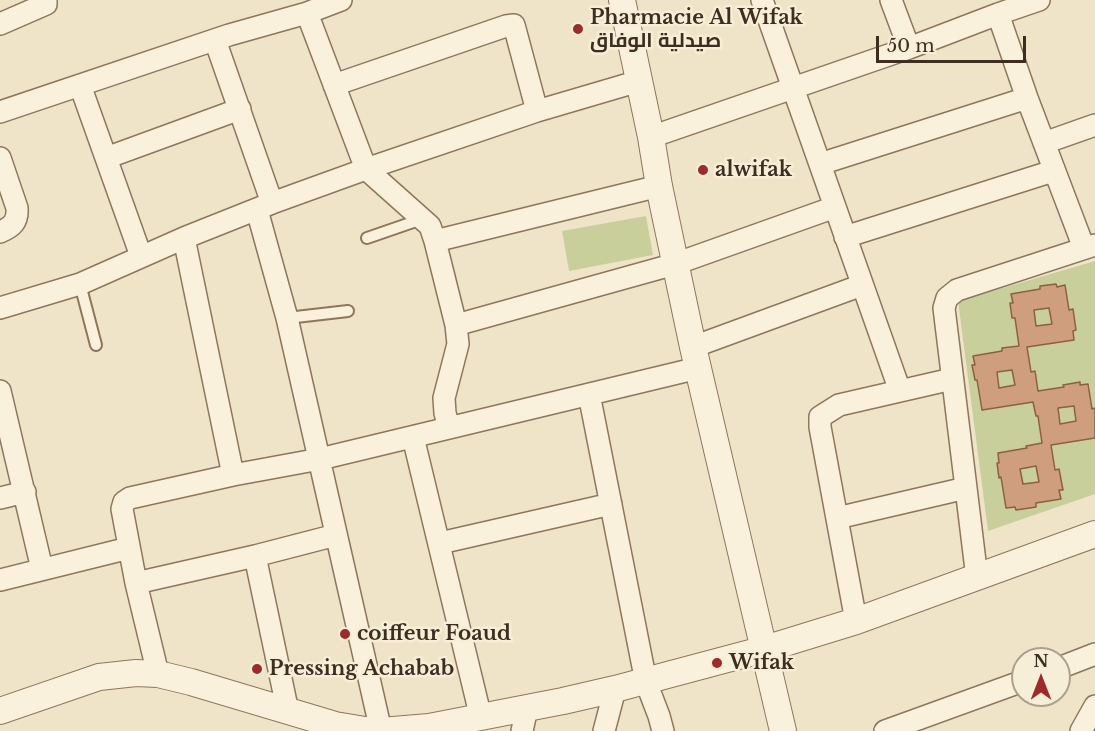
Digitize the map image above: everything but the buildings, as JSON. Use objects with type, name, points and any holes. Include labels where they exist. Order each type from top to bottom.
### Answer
[{"type":"street","points":[[622,0],[675,264],[783,731]]},
{"type":"street","points":[[762,0],[900,391]]},
{"type":"street","points":[[891,0],[909,48]]},
{"type":"street","points":[[651,137],[793,89],[1039,0]]},
{"type":"street","points":[[0,24],[51,1]]},
{"type":"street","points":[[0,112],[228,34],[307,13],[334,1]]},
{"type":"street","points":[[307,13],[366,169],[430,226],[456,325],[458,344],[444,398],[449,428]]},
{"type":"street","points":[[977,578],[944,309],[947,298],[957,290],[1089,246],[1053,171],[998,14]]},
{"type":"street","points":[[334,85],[514,25],[537,111]]},
{"type":"street","points":[[215,40],[240,109],[264,207],[381,731]]},
{"type":"street","points":[[0,308],[80,284],[184,238],[366,169],[537,111],[639,81]]},
{"type":"street","points":[[80,85],[141,256]]},
{"type":"street","points":[[820,164],[1027,98]]},
{"type":"street","points":[[106,158],[240,109]]},
{"type":"street","points":[[1044,143],[1095,125]]},
{"type":"street","points":[[0,158],[17,215],[13,226],[0,232]]},
{"type":"street","points":[[845,237],[1053,171]]},
{"type":"street","points":[[435,241],[659,186]]},
{"type":"street","points":[[456,325],[675,264],[835,207]]},
{"type":"street","points":[[184,238],[233,476]]},
{"type":"street","points":[[158,674],[136,583],[122,508],[124,502],[130,498],[320,459],[589,394],[696,357],[862,285]]},
{"type":"street","points":[[856,621],[820,417],[839,405],[952,379]]},
{"type":"street","points":[[0,390],[42,569]]},
{"type":"street","points":[[589,394],[646,682],[663,731]]},
{"type":"street","points":[[414,437],[481,718]]},
{"type":"street","points":[[837,518],[966,488]]},
{"type":"street","points":[[0,498],[25,492]]},
{"type":"street","points":[[440,543],[611,504]]},
{"type":"street","points":[[0,711],[99,677],[136,673],[158,674],[191,682],[345,729],[381,731],[429,727],[481,718],[524,720],[615,689],[765,649],[856,621],[1095,534]]},
{"type":"street","points":[[136,583],[336,535]]},
{"type":"street","points":[[0,580],[129,548]]},
{"type":"street","points":[[255,556],[288,712]]},
{"type":"street","points":[[1071,663],[1095,654]]},
{"type":"street","points":[[894,729],[1011,685]]},
{"type":"street","points":[[604,731],[615,689]]},
{"type":"street","points":[[1081,731],[1095,706]]},
{"type":"lane","points":[[367,238],[422,219]]},
{"type":"lane","points":[[80,284],[96,345]]},
{"type":"lane","points":[[287,318],[348,311]]},
{"type":"green space","points":[[646,216],[653,255],[569,271],[562,231]]},
{"type":"green space","points":[[1095,261],[1095,494],[988,531],[958,301]]},
{"type":"place","name":"Pharmacie Al Wifak صيدلية الوفاق","points":[[578,29]]},
{"type":"place","name":"alwifak","points":[[703,170]]},
{"type":"place","name":"coiffeur Foaud","points":[[345,634]]},
{"type":"place","name":"Wifak","points":[[717,663]]},
{"type":"place","name":"Pressing Achabab","points":[[257,669]]}]
